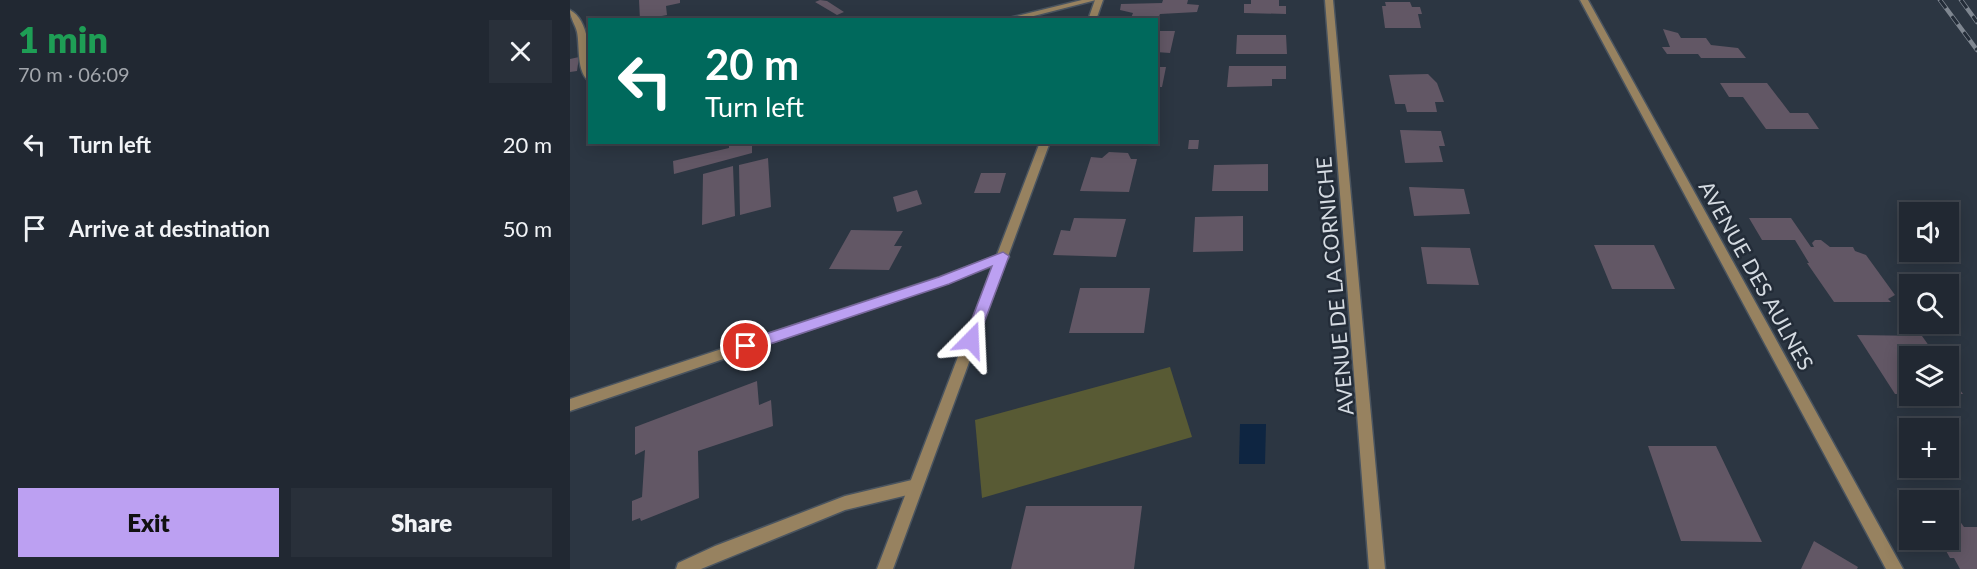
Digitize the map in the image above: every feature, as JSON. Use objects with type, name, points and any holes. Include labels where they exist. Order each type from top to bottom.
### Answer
[{"type":"street","points":[[1014,18],[1092,0]]},
{"type":"street","points":[[1093,18],[1099,0]]},
{"type":"street","name":"AVENUE DE LA CORNICHE","points":[[1329,0],[1377,569]]},
{"type":"street","name":"AVENUE DES AULNES","points":[[1584,0],[1895,569]]},
{"type":"street","points":[[570,12],[581,24],[584,68],[588,75]]},
{"type":"street","points":[[885,569],[1044,144]]},
{"type":"street","points":[[570,405],[944,280],[1003,256]]},
{"type":"street","points":[[684,569],[715,554],[844,503],[916,486]]},
{"type":"green space","points":[[1170,367],[1192,437],[982,498],[975,420]]},
{"type":"water","points":[[1240,424],[1266,424],[1265,464],[1239,464]]},
{"type":"building","points":[[639,0],[680,0],[680,3],[666,6],[667,15],[640,18]]},
{"type":"building","points":[[1163,0],[1188,0],[1187,4],[1199,5],[1197,12],[1160,14],[1158,19],[1131,18],[1133,13],[1120,10],[1121,4],[1162,3]]},
{"type":"building","points":[[1251,0],[1279,0],[1279,6],[1286,6],[1286,14],[1244,13],[1244,4],[1251,4]]},
{"type":"building","points":[[827,1],[844,12],[837,15],[815,2]]},
{"type":"building","points":[[1385,2],[1410,2],[1412,7],[1420,7],[1422,14],[1418,14],[1421,28],[1385,28],[1382,6],[1386,6]]},
{"type":"building","points":[[1663,29],[1678,33],[1681,38],[1706,38],[1711,45],[1738,48],[1746,58],[1701,58],[1698,54],[1667,54],[1662,47],[1670,47]]},
{"type":"building","points":[[1158,31],[1175,31],[1170,53],[1158,52]]},
{"type":"building","points":[[1237,35],[1286,35],[1287,54],[1236,54]]},
{"type":"building","points":[[579,57],[577,71],[570,72],[570,59]]},
{"type":"building","points":[[1229,66],[1286,66],[1286,79],[1272,79],[1272,86],[1227,87]]},
{"type":"building","points":[[1158,67],[1166,67],[1162,87],[1158,87]]},
{"type":"building","points":[[1428,74],[1437,83],[1444,102],[1435,102],[1437,112],[1407,112],[1405,104],[1395,104],[1389,75]]},
{"type":"building","points":[[1720,83],[1767,83],[1790,113],[1808,113],[1819,129],[1766,129],[1743,97],[1729,97]]},
{"type":"building","points":[[1400,130],[1441,131],[1445,146],[1439,146],[1443,162],[1405,163]]},
{"type":"building","points":[[1189,140],[1199,140],[1198,149],[1188,149]]},
{"type":"building","points":[[729,144],[752,144],[752,153],[674,174],[673,161],[729,148]]},
{"type":"building","points":[[1109,152],[1128,153],[1131,159],[1137,159],[1129,192],[1080,191],[1091,157],[1102,158]]},
{"type":"building","points":[[768,158],[771,207],[740,215],[739,165]]},
{"type":"building","points":[[1268,164],[1268,191],[1212,191],[1214,165]]},
{"type":"building","points":[[733,166],[735,216],[702,225],[703,174]]},
{"type":"building","points":[[981,173],[1006,173],[1000,193],[974,193]]},
{"type":"building","points":[[1409,187],[1464,189],[1470,214],[1414,216]]},
{"type":"building","points":[[917,190],[922,204],[897,212],[893,197]]},
{"type":"building","points":[[1243,216],[1243,251],[1193,252],[1195,217]]},
{"type":"building","points":[[1074,218],[1126,219],[1116,257],[1053,255],[1061,230],[1070,231]]},
{"type":"building","points":[[1749,218],[1791,218],[1811,247],[1814,247],[1812,243],[1815,240],[1821,240],[1830,247],[1853,247],[1855,251],[1866,255],[1895,295],[1888,299],[1891,302],[1834,302],[1807,263],[1809,263],[1795,240],[1762,240]]},
{"type":"building","points":[[851,230],[903,231],[894,246],[902,246],[889,270],[829,269]]},
{"type":"building","points":[[1594,245],[1654,245],[1675,289],[1612,289]]},
{"type":"building","points":[[1421,247],[1470,248],[1479,285],[1427,284]]},
{"type":"building","points":[[1080,288],[1150,288],[1144,333],[1069,333]]},
{"type":"building","points":[[1857,335],[1922,336],[1929,346],[1899,346],[1899,394],[1895,394]]},
{"type":"building","points":[[757,381],[759,405],[771,400],[773,426],[698,451],[699,498],[641,521],[640,518],[632,521],[632,501],[642,497],[645,450],[635,455],[635,427]]},
{"type":"building","points":[[1648,446],[1716,446],[1762,542],[1681,541]]},
{"type":"building","points":[[1026,506],[1142,506],[1134,569],[1011,569]]},
{"type":"building","points":[[1959,520],[1964,527],[1977,527],[1977,569],[1960,569],[1954,558],[1950,558],[1946,550],[1959,550]]},
{"type":"building","points":[[1814,541],[1858,567],[1857,569],[1801,569]]},
{"type":"railway","points":[[1940,0],[1977,50]]},
{"type":"railway","points":[[1961,0],[1977,22]]},
{"type":"route","points":[[746,346],[944,280],[1003,256],[971,340]]}]
